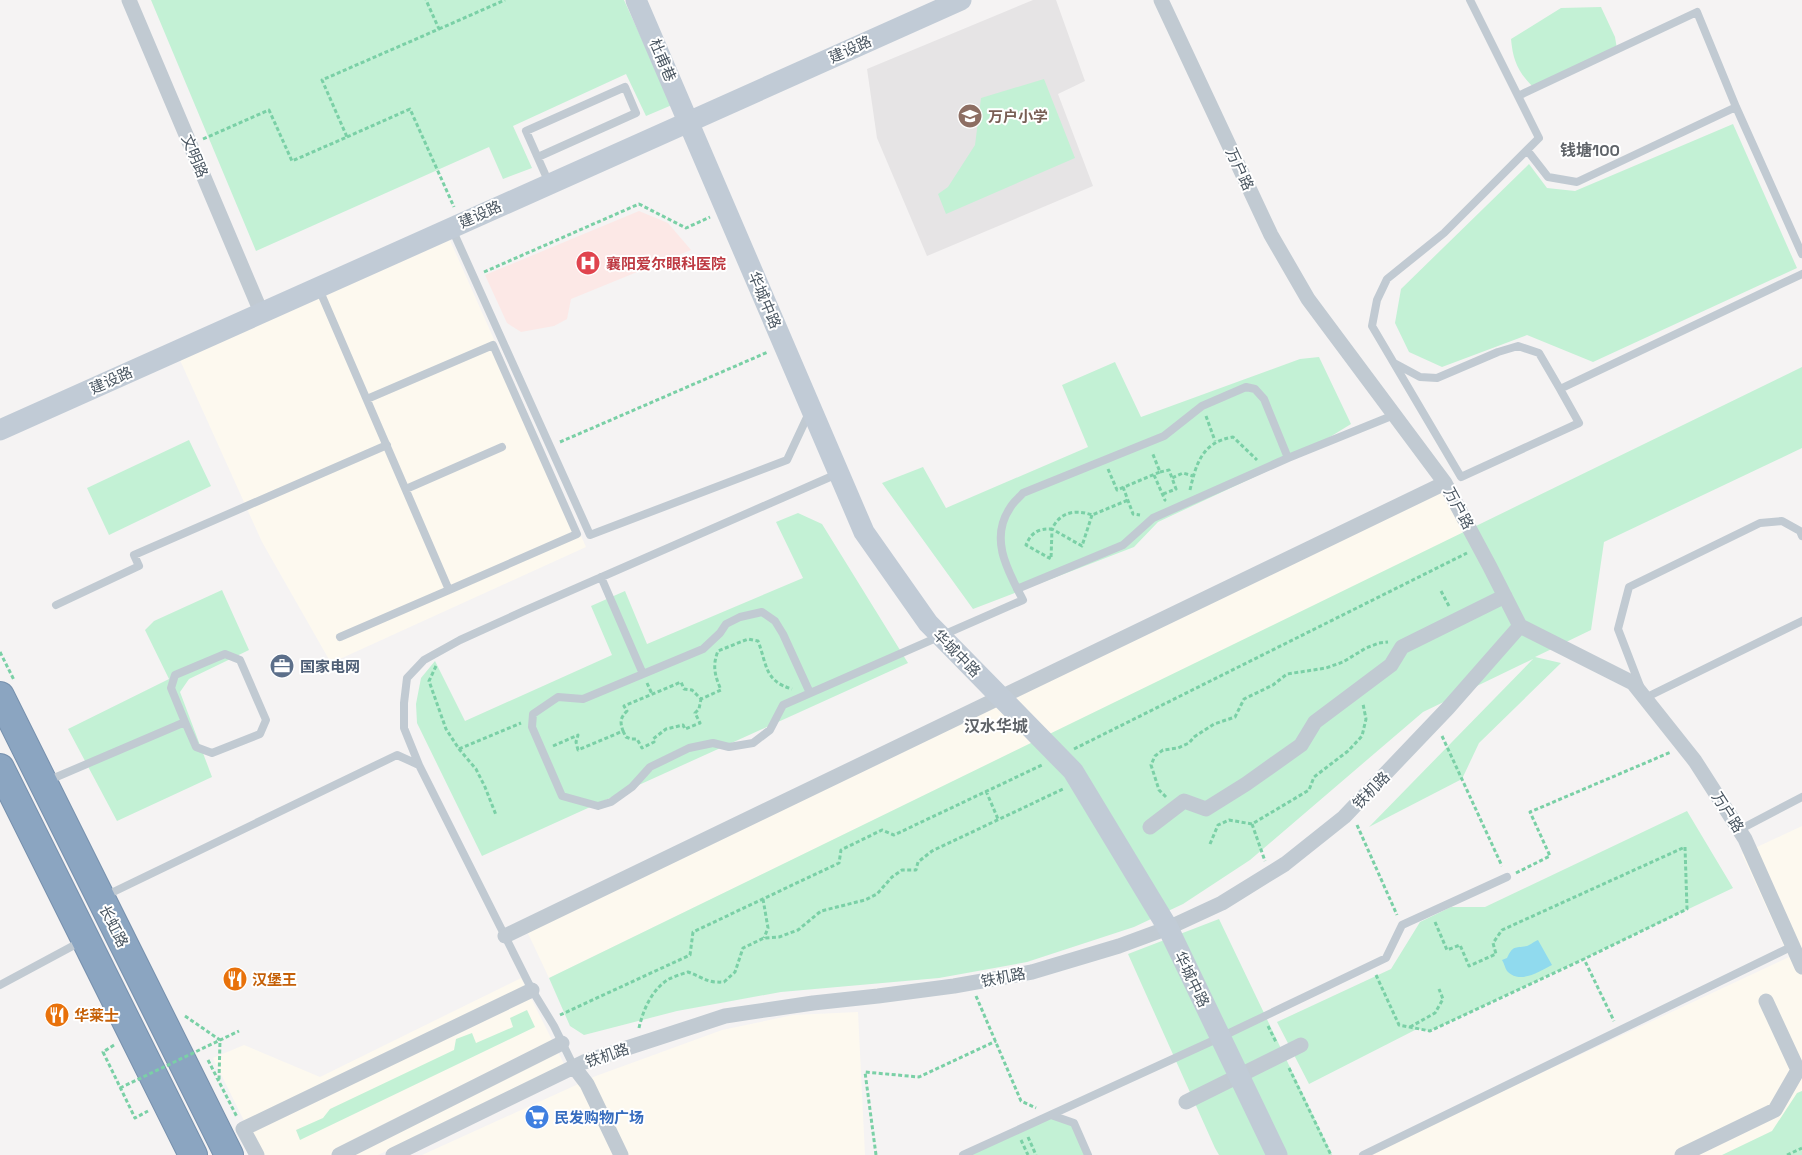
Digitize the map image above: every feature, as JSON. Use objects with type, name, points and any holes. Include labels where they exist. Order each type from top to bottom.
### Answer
[{"type":"highway","name":"长虹路","points":[[0,696],[229,1155]]},
{"type":"highway","name":"长虹路","points":[[0,768],[193,1155]]},
{"type":"street","name":"文明路","points":[[129,0],[261,312]]},
{"type":"street","name":"杜甫巷","points":[[636,0],[689,120]]},
{"type":"street","name":"建设路","points":[[0,430],[689,120],[961,0]]},
{"type":"street","name":"万户路","points":[[1161,0],[1271,235],[1308,299],[1445,482],[1520,626],[1633,683],[1695,761],[1745,839],[1802,966]]},
{"type":"street","name":"华城中路","points":[[689,120],[864,532],[928,623],[1073,771],[1168,928],[1277,1155]]},
{"type":"street","points":[[505,936],[1445,482]]},
{"type":"street","points":[[1150,827],[1184,801],[1206,809],[1246,784],[1301,745],[1315,722],[1391,665],[1402,647],[1505,596]]},
{"type":"street","name":"铁机路","points":[[393,1155],[584,1062],[725,1016],[970,984],[1032,972],[1119,946],[1168,928],[1222,903],[1285,864],[1351,811],[1436,722],[1520,626]]},
{"type":"street","points":[[257,1155],[243,1129],[532,990]]},
{"type":"street","points":[[1682,1155],[1775,1110],[1798,1070],[1766,1001]]},
{"type":"street","points":[[339,1155],[562,1043]]},
{"type":"street","points":[[1186,1102],[1301,1045]]},
{"type":"street","points":[[574,1067],[587,1084],[621,1155]]},
{"type":"lane","points":[[1394,363],[1420,377],[1437,378],[1498,352],[1518,346],[1539,353],[1579,423],[1460,477],[1372,326],[1377,300],[1387,278],[1444,233],[1539,138],[1470,0]]},
{"type":"lane","points":[[1518,96],[1697,12],[1736,107],[1802,254]]},
{"type":"lane","points":[[538,157],[636,113],[625,87],[526,131],[549,183]]},
{"type":"lane","points":[[1527,150],[1548,177],[1577,182],[1736,107]]},
{"type":"lane","points":[[456,225],[474,277],[590,535],[787,460],[811,409]]},
{"type":"lane","points":[[1560,389],[1802,274]]},
{"type":"lane","points":[[318,287],[449,590]]},
{"type":"lane","points":[[340,637],[577,534],[493,344],[367,399]]},
{"type":"lane","points":[[810,693],[783,634],[775,621],[762,612],[740,617],[726,624],[720,633],[703,649],[583,699],[558,698],[534,714],[532,727],[562,796],[598,806],[611,802],[632,787],[650,767],[689,748],[713,743],[729,747],[753,742],[770,730],[783,705],[1022,600],[1007,570],[1000,544],[1002,527],[1009,508],[1023,493],[1164,436],[1202,406],[1246,387],[1255,389],[1264,399],[1288,458]]},
{"type":"lane","points":[[1017,589],[1123,545],[1153,518],[1288,458],[1394,415]]},
{"type":"lane","points":[[56,605],[139,566],[134,555],[387,445]]},
{"type":"lane","points":[[406,489],[502,447]]},
{"type":"lane","points":[[574,1067],[532,990],[419,764],[404,728],[404,703],[408,678],[424,660],[524,611],[839,474]]},
{"type":"lane","points":[[1802,536],[1800,531],[1782,521],[1760,523],[1629,587],[1618,630],[1645,698],[1802,621]]},
{"type":"lane","points":[[601,577],[643,674]]},
{"type":"lane","points":[[226,654],[240,660],[266,720],[260,734],[212,753],[196,747],[185,722],[171,688],[175,675],[226,654]]},
{"type":"lane","points":[[43,783],[185,722]]},
{"type":"lane","points":[[101,898],[397,755],[419,764]]},
{"type":"lane","points":[[1739,830],[1802,798]]},
{"type":"lane","points":[[963,1155],[1263,1017],[1386,958],[1402,925],[1507,877]]},
{"type":"lane","points":[[0,985],[85,939]]},
{"type":"lane","points":[[1363,1155],[1793,946]]},
{"type":"lane","points":[[1051,1115],[1074,1123],[1088,1155]]},
{"type":"path","points":[[426,0],[438,29]]},
{"type":"path","points":[[347,137],[322,80],[505,0]]},
{"type":"path","points":[[190,145],[269,110],[292,161],[410,109],[456,225]]},
{"type":"path","points":[[474,277],[639,204],[686,228],[727,210]]},
{"type":"path","points":[[550,446],[784,344]]},
{"type":"path","points":[[1202,406],[1215,441]]},
{"type":"path","points":[[1187,503],[1199,459],[1215,441],[1233,437],[1252,454],[1264,469]]},
{"type":"path","points":[[1148,442],[1160,472]]},
{"type":"path","points":[[1105,460],[1117,490],[1154,474],[1169,470],[1176,489],[1163,494]]},
{"type":"path","points":[[1172,478],[1183,473],[1193,476]]},
{"type":"path","points":[[1122,487],[1133,514],[1153,518],[1165,500],[1154,474]]},
{"type":"path","points":[[1092,515],[1082,546],[1052,528],[1042,528],[1034,532],[1026,546],[1051,559],[1052,528],[1060,516],[1081,511],[1092,515],[1128,500]]},
{"type":"path","points":[[550,1020],[690,955],[693,932],[840,863],[841,850],[882,830],[894,835],[1059,756],[1480,547]]},
{"type":"path","points":[[701,699],[721,690],[715,675],[713,662],[718,651],[748,639],[758,641],[767,670],[772,679],[785,687],[810,693]]},
{"type":"path","points":[[1175,808],[1159,790],[1153,776],[1151,765],[1155,756],[1163,750],[1178,748],[1190,743],[1194,737],[1214,724],[1235,717],[1244,699],[1273,685],[1287,674],[1326,668],[1343,662],[1366,648],[1379,643],[1392,642],[1402,647]]},
{"type":"path","points":[[444,649],[429,681],[446,729],[459,749],[476,769],[496,815]]},
{"type":"path","points":[[681,682],[684,689],[692,690],[701,699],[700,709],[695,713],[700,723],[685,729],[683,725],[666,729],[653,739],[654,742],[642,748],[637,739],[626,737],[623,731],[622,717],[627,711],[624,706],[681,682]]},
{"type":"path","points":[[1210,844],[1218,824],[1229,820],[1252,824],[1309,790],[1314,777],[1348,751],[1362,736],[1366,719],[1360,689]]},
{"type":"path","points":[[459,749],[533,718]]},
{"type":"path","points":[[1436,722],[1507,877],[1550,856],[1530,812],[1684,747]]},
{"type":"path","points":[[542,750],[578,735],[576,742],[578,750],[623,731]]},
{"type":"path","points":[[635,1045],[642,1014],[660,987],[670,979],[688,972],[709,983],[724,982],[735,972],[743,948],[764,938],[779,937],[798,930],[820,911],[865,900],[877,894],[892,877],[902,870],[916,870],[918,862],[932,850],[1079,781]]},
{"type":"path","points":[[986,791],[998,819]]},
{"type":"path","points":[[1351,811],[1402,925]]},
{"type":"path","points":[[1252,824],[1270,873]]},
{"type":"path","points":[[1371,965],[1399,1025],[1430,1031],[1687,909],[1686,847],[1502,930],[1493,943],[1496,954],[1469,966],[1460,945],[1447,950],[1431,912]]},
{"type":"path","points":[[763,899],[768,928],[764,938]]},
{"type":"path","points":[[1584,959],[1619,1031]]},
{"type":"path","points":[[970,984],[1021,1101],[1051,1115]]},
{"type":"path","points":[[1409,1027],[1435,1013],[1443,999],[1439,989]]},
{"type":"path","points":[[185,1016],[220,1040]]},
{"type":"path","points":[[1263,1017],[1332,1155]]},
{"type":"path","points":[[120,1088],[239,1031]]},
{"type":"path","points":[[219,1081],[220,1040]]},
{"type":"path","points":[[876,1155],[865,1072],[919,1077],[996,1042]]},
{"type":"path","points":[[114,1045],[103,1052],[135,1118],[148,1111]]},
{"type":"path","points":[[1020,1129],[1028,1155]]},
{"type":"path","points":[[1020,1129],[1036,1155]]},
{"type":"path","points":[[1787,1155],[1802,1148]]},
{"type":"shaded area","name":"万户小学","points":[[1033,0],[1056,0],[1085,81],[1058,94],[1093,186],[927,256],[877,138],[867,69]]},
{"type":"shaded area","name":"襄阳爱尔眼科医院","points":[[639,211],[668,223],[691,250],[571,299],[567,319],[554,326],[521,332],[507,323],[485,275]]},
{"type":"shaded area","points":[[449,238],[586,547],[331,663],[262,542],[179,358]]},
{"type":"shaded area","points":[[1445,483],[1470,530],[549,978],[525,927]]},
{"type":"shaded area","points":[[1802,826],[1802,1155],[1366,1155],[1789,957],[1742,854]]},
{"type":"shaded area","points":[[521,978],[565,1066],[378,1155],[261,1155],[213,1058],[244,1045],[320,1077]]},
{"type":"shaded area","points":[[858,1012],[865,1155],[422,1155],[596,1076],[722,1030],[793,1015]]},
{"type":"green space","points":[[151,0],[624,0],[672,105],[646,116],[626,74],[513,126],[532,168],[503,179],[489,147],[256,251]]},
{"type":"green space","points":[[1601,7],[1615,37],[1617,49],[1534,88],[1517,66],[1511,39],[1561,8]]},
{"type":"green space","points":[[1044,79],[1075,158],[946,214],[938,194],[948,187],[975,145],[981,98]]},
{"type":"green space","points":[[1733,124],[1797,268],[1593,362],[1527,335],[1442,367],[1409,352],[1395,323],[1401,289],[1529,164],[1547,188],[1575,191]]},
{"type":"green space","points":[[1319,357],[1351,424],[1299,456],[1158,522],[1134,547],[973,609],[882,483],[923,467],[946,508],[1088,447],[1062,385],[1115,362],[1141,417],[1300,359]]},
{"type":"green space","points":[[1802,367],[1802,448],[1604,542],[1591,630],[1535,657],[1561,663],[1479,743],[1462,779],[1369,827],[1533,659],[1423,712],[1250,860],[1183,904],[1134,927],[1027,962],[939,978],[781,992],[677,1011],[584,1035],[570,1026],[549,978]]},
{"type":"green space","points":[[189,440],[211,486],[109,535],[87,488]]},
{"type":"green space","points":[[798,513],[822,524],[908,663],[482,856],[417,723],[416,704],[421,678],[435,661],[465,721],[612,655],[591,606],[625,591],[647,644],[803,578],[776,522]]},
{"type":"green space","points":[[222,590],[249,650],[189,679],[180,692],[212,777],[117,821],[68,729],[169,679],[145,630],[154,621]]},
{"type":"green space","points":[[1687,811],[1733,888],[1430,1031],[1417,1029],[1309,1084],[1277,1022],[1391,969],[1420,922],[1451,907],[1485,907]]},
{"type":"green space","points":[[1219,919],[1332,1155],[1219,1155],[1215,1148],[1128,954]]},
{"type":"green space","points":[[527,1010],[535,1027],[300,1140],[296,1130],[323,1118],[330,1109],[454,1050],[456,1039],[472,1033],[476,1043],[513,1027],[510,1018]]},
{"type":"green space","points":[[1802,1091],[1802,1155],[1722,1155],[1772,1131],[1797,1093]]},
{"type":"green space","points":[[1051,1115],[1074,1123],[1088,1155],[963,1155]]},
{"type":"water","points":[[1538,940],[1552,965],[1524,977],[1512,975],[1507,971],[1502,960],[1507,958],[1513,949],[1527,946]]},
{"type":"place","name":"万户小学","points":[[970,116]]},
{"type":"place","name":"襄阳爱尔眼科医院","points":[[588,263]]},
{"type":"place","name":"国家电网","points":[[282,666]]},
{"type":"place","name":"汉堡王","points":[[235,979]]},
{"type":"place","name":"华莱士","points":[[57,1015]]},
{"type":"place","name":"民发购物广场","points":[[537,1117]]},
{"type":"district","name":"钱塘100","points":[[1590,150]]},
{"type":"district","name":"汉水华城","points":[[996,726]]}]
